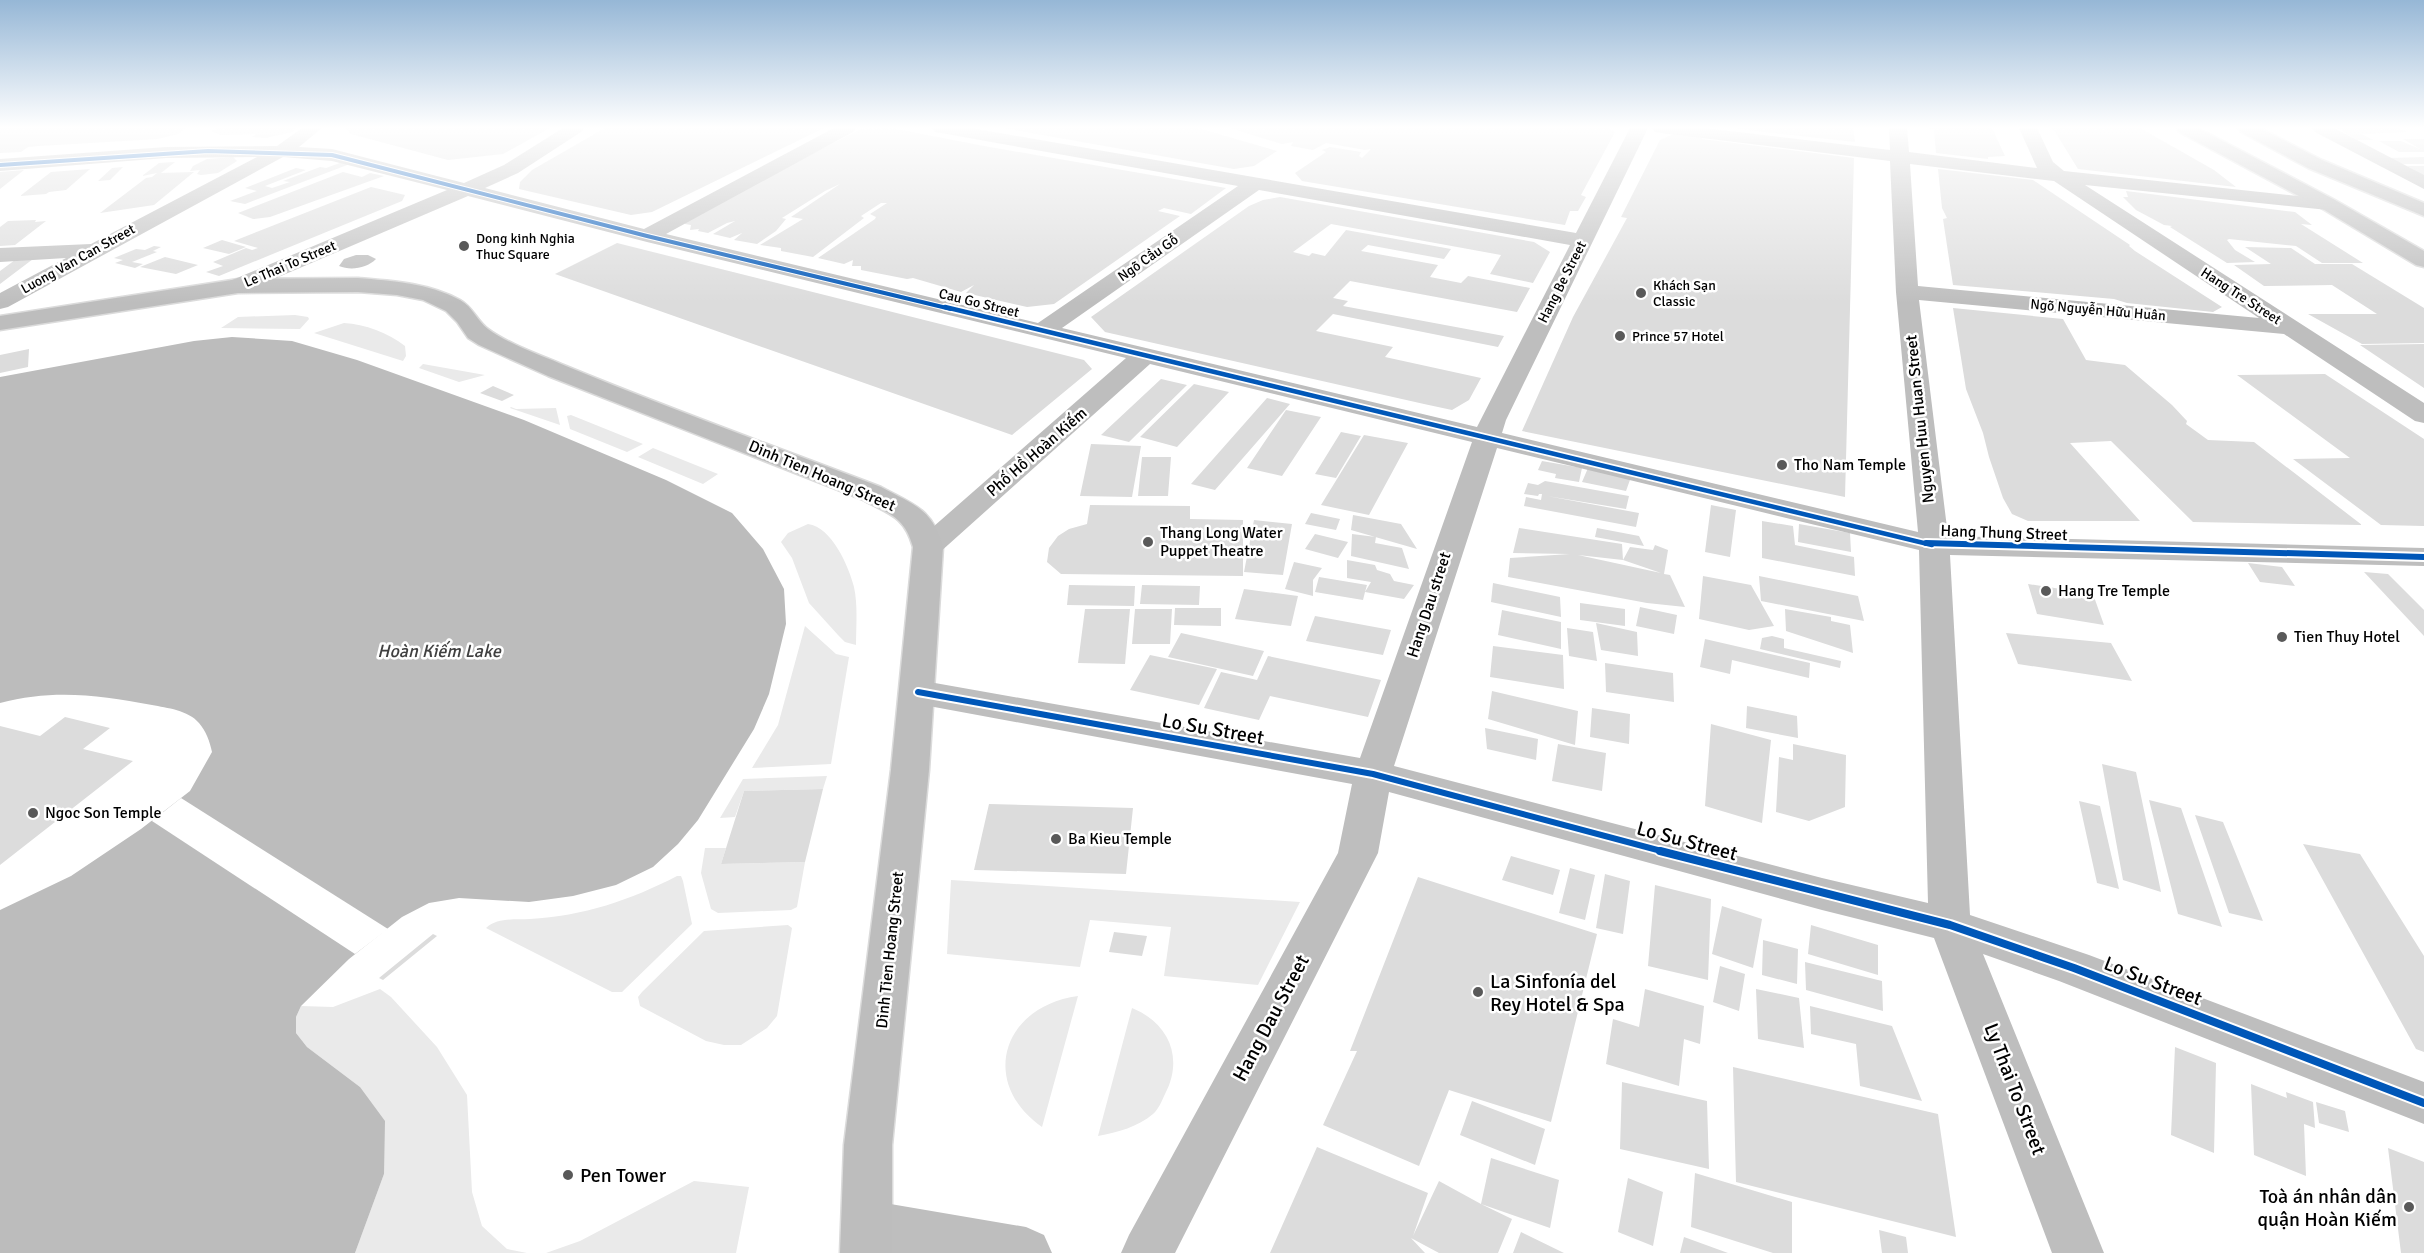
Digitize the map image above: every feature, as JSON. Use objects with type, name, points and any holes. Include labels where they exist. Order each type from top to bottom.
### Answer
[{"type":"main road","points":[[2295,186],[2424,260]]},
{"type":"main road","points":[[2301,186],[2328,204]]},
{"type":"main road","points":[[2369,186],[2418,207]]},
{"type":"main road","points":[[2383,186],[2418,207]]},
{"type":"main road","name":"Dinh Tien Hoang Street","points":[[238,286],[358,285],[397,288],[430,295],[454,306],[466,317],[477,333],[495,343],[557,371],[806,466],[891,503],[913,516],[923,529],[928,547],[918,692],[868,1145],[866,1239]]},
{"type":"main road","name":"Le Thai To Street","points":[[0,323],[238,286]]},
{"type":"street","name":"Luong Van Can Street","points":[[0,302],[214,186]]},
{"type":"street","name":"Cau Go Street","points":[[452,186],[647,236],[1488,437]]},
{"type":"street","name":"Le Thai To Street","points":[[238,286],[473,186]]},
{"type":"street","points":[[647,236],[739,186]]},
{"type":"street","name":"Ngõ Cầu Gỗ","points":[[1042,331],[1250,186]]},
{"type":"street","points":[[1268,186],[1583,241]]},
{"type":"street","name":"Hang Be Street","points":[[1488,437],[1493,420],[1610,186]]},
{"type":"street","name":"Nguyen Huu Huan Street","points":[[1901,186],[1907,292],[1934,545],[1950,925]]},
{"type":"street","name":"Hang Tre Street","points":[[2075,186],[2424,415]]},
{"type":"street","points":[[2160,186],[2328,204]]},
{"type":"street","points":[[0,255],[95,249]]},
{"type":"street","name":"Ngõ Nguyễn Hữu Huân","points":[[1907,292],[2289,327]]},
{"type":"street","name":"Phố Hồ Hoàn Kiếm","points":[[928,547],[1144,356]]},
{"type":"street","name":"Hang Thung Street","points":[[1488,437],[1934,545],[2424,557]]},
{"type":"street","name":"Hang Dau street","points":[[1373,774],[1471,478],[1488,437]]},
{"type":"street","name":"Lo Su Street","points":[[918,692],[1373,774],[1822,894],[1950,925],[2074,968],[2424,1103]]},
{"type":"street","name":"Hang Dau Street","points":[[1147,1253],[1358,853],[1373,774]]},
{"type":"street","name":"Ly Thai To Street","points":[[1950,925],[2078,1253]]},
{"type":"street","points":[[866,1239],[1026,1253]]},
{"type":"shaded area","points":[[295,315],[309,319],[300,329],[221,328],[238,317]]},
{"type":"shaded area","points":[[344,323],[368,327],[391,337],[405,346],[406,356],[403,361],[314,333]]},
{"type":"shaded area","points":[[423,364],[485,375],[459,382],[419,368]]},
{"type":"shaded area","points":[[510,408],[516,409],[556,408],[560,425]]},
{"type":"shaded area","points":[[571,415],[643,444],[627,452],[570,429],[567,416]]},
{"type":"shaded area","points":[[653,448],[718,474],[703,484],[638,457]]},
{"type":"shaded area","points":[[808,524],[825,532],[838,549],[848,569],[856,601],[856,645],[845,642],[809,603],[792,558],[781,542],[788,533]]},
{"type":"shaded area","points":[[805,626],[836,654],[849,657],[831,764],[752,768],[778,725]]},
{"type":"shaded area","points":[[827,776],[823,789],[744,791],[735,817],[720,818],[743,779]]},
{"type":"shaded area","points":[[705,848],[726,848],[721,864],[805,862],[797,907],[791,910],[718,913],[711,909],[701,873]]},
{"type":"shaded area","points":[[681,876],[683,881],[692,924],[622,992],[612,992],[486,928],[501,921],[550,917],[588,910],[624,899]]},
{"type":"shaded area","points":[[951,880],[1300,902],[1258,985],[1164,976],[1171,927],[1090,920],[1080,967],[947,954]]},
{"type":"shaded area","points":[[788,925],[792,928],[777,1016],[767,1028],[741,1045],[724,1045],[706,1041],[640,1006],[638,997],[642,992],[704,931]]},
{"type":"shaded area","points":[[380,989],[391,997],[437,1047],[467,1095],[472,1192],[482,1226],[507,1249],[527,1253],[355,1253],[384,1174],[360,1087],[307,1047],[296,1033],[296,1017],[301,1006],[333,1007]]},
{"type":"shaded area","points":[[1078,996],[1042,1127],[1022,1109],[1010,1089],[1005,1068],[1008,1048],[1017,1030],[1032,1014],[1052,1003]]},
{"type":"shaded area","points":[[1132,1008],[1155,1023],[1170,1043],[1173,1055],[1171,1081],[1159,1107],[1147,1119],[1113,1133],[1098,1136]]},
{"type":"shaded area","points":[[694,1181],[749,1187],[736,1253],[546,1253],[580,1241]]},
{"type":"water","points":[[356,255],[368,255],[376,259],[359,268],[339,266],[344,259]]},
{"type":"water","name":"Hoàn Kiếm Lake","points":[[232,337],[292,341],[357,360],[524,420],[666,480],[732,513],[763,549],[784,589],[786,624],[769,694],[754,729],[698,820],[678,844],[653,867],[616,885],[573,896],[529,902],[459,898],[429,903],[402,917],[349,959],[301,1006],[296,1017],[296,1033],[307,1047],[360,1087],[385,1121],[384,1174],[355,1253],[0,1253],[0,910],[71,876],[141,829],[190,791],[212,752],[199,723],[183,712],[171,709],[113,698],[76,695],[39,696],[0,703],[0,377],[194,341]]},
{"type":"pier","points":[[181,798],[388,929],[355,954],[152,821]]},
{"type":"building","points":[[32,186],[70,186],[66,190],[46,194],[20,196]]},
{"type":"building","points":[[135,186],[176,186],[154,205],[100,213]]},
{"type":"building","points":[[249,186],[291,186],[245,204],[230,201],[257,191],[245,188]]},
{"type":"building","points":[[306,186],[355,186],[270,217],[253,219],[238,213]]},
{"type":"building","points":[[519,186],[704,186],[652,212],[631,215],[519,189]]},
{"type":"building","points":[[748,186],[835,186],[782,218],[786,219],[776,231],[757,244],[734,240],[742,233],[730,238],[713,234],[735,221],[708,233],[698,231],[699,229],[690,230],[691,225],[685,224],[686,218]]},
{"type":"building","points":[[836,186],[1226,188],[1191,214],[1164,208],[1158,211],[1180,216],[1054,304],[1027,307],[966,293],[974,285],[961,292],[913,278],[907,279],[861,270],[861,266],[852,266],[853,260],[844,264],[818,258],[875,219],[876,217],[870,214],[887,203],[881,203],[861,216],[864,218],[813,257],[760,245],[803,219],[791,217]]},
{"type":"building","points":[[1335,186],[1586,186],[1581,195],[1586,197],[1578,211],[1570,211],[1565,225]]},
{"type":"building","points":[[1636,186],[1853,186],[1845,497],[1522,431],[1573,317],[1627,218],[1621,217]]},
{"type":"building","points":[[1940,186],[2043,186],[2130,245],[2135,251],[2222,307],[2213,312],[2127,303],[2114,299],[1953,285],[1943,219],[1947,218],[1942,208]]},
{"type":"building","points":[[371,187],[405,195],[402,201],[219,276],[206,272],[223,266],[213,262],[246,248],[252,250],[258,248],[234,241]]},
{"type":"building","points":[[2126,191],[2295,212],[2312,225],[2301,224],[2363,263],[2322,263],[2296,246],[2229,239],[2227,240],[2235,250],[2255,262],[2227,263],[2170,227],[2172,226],[2164,225],[2136,210],[2123,197],[2128,197]]},
{"type":"building","points":[[1280,197],[1534,242],[1550,252],[1533,283],[1490,274],[1501,255],[1331,224],[1293,252],[1309,256],[1312,253],[1325,256],[1346,230],[1451,249],[1444,259],[1368,245],[1361,251],[1438,265],[1430,277],[1461,283],[1468,276],[1530,288],[1517,312],[1350,281],[1333,298],[1348,301],[1343,306],[1504,336],[1498,347],[1333,314],[1316,331],[1393,347],[1385,357],[1481,378],[1469,400],[1452,410],[1424,404],[1105,332],[1091,317],[1249,206],[1263,200]]},
{"type":"building","points":[[36,220],[35,222],[46,221],[15,245],[0,246],[0,227],[8,221]]},
{"type":"building","points":[[222,240],[246,247],[229,254],[203,248]]},
{"type":"building","points":[[617,243],[1084,360],[1092,369],[1012,435],[555,274]]},
{"type":"building","points":[[154,246],[161,247],[153,251],[157,252],[132,262],[143,264],[135,268],[115,263],[123,260],[114,258],[136,249],[145,250]]},
{"type":"building","points":[[2245,247],[2291,248],[2315,264],[2352,264],[2424,308],[2424,343],[2362,344],[2308,314],[2377,314],[2332,285],[2264,286],[2234,265],[2271,264]]},
{"type":"building","points":[[165,257],[198,265],[176,274],[140,267]]},
{"type":"building","points":[[33,259],[0,284],[0,271],[15,260]]},
{"type":"building","points":[[1953,308],[2063,319],[2086,360],[2125,365],[2172,405],[2187,421],[2186,424],[2208,440],[2254,442],[2362,525],[2193,522],[2111,441],[2070,443],[2140,521],[2028,521],[2012,514],[2003,498],[1983,433],[1966,389]]},
{"type":"building","points":[[2424,344],[2424,388],[2360,345]]},
{"type":"building","points":[[29,349],[28,367],[0,373],[0,355]]},
{"type":"building","points":[[2325,374],[2424,439],[2424,526],[2381,525],[2293,459],[2350,458],[2237,375]]},
{"type":"building","points":[[1161,379],[1187,385],[1129,442],[1101,435]]},
{"type":"building","points":[[1194,384],[1229,392],[1177,447],[1140,437]]},
{"type":"building","points":[[493,386],[514,395],[502,401],[480,393]]},
{"type":"building","points":[[1267,398],[1290,404],[1215,490],[1191,484]]},
{"type":"building","points":[[1286,410],[1321,417],[1282,476],[1247,468]]},
{"type":"building","points":[[1341,432],[1361,436],[1336,478],[1315,474]]},
{"type":"building","points":[[1364,435],[1408,443],[1369,515],[1321,505]]},
{"type":"building","points":[[1091,444],[1141,446],[1132,497],[1080,496]]},
{"type":"building","points":[[1142,457],[1171,457],[1168,496],[1138,496]]},
{"type":"building","points":[[1542,461],[1582,468],[1579,482],[1555,478],[1556,474],[1538,470]]},
{"type":"building","points":[[1588,468],[1631,477],[1626,491],[1582,482]]},
{"type":"building","points":[[1545,481],[1629,496],[1626,509],[1547,496],[1639,513],[1636,527],[1524,506],[1526,497],[1541,500],[1542,494],[1538,496],[1524,494],[1528,483],[1538,485]]},
{"type":"building","name":"Thang Long Water Puppet Theatre","points":[[1090,505],[1190,506],[1190,519],[1243,520],[1243,576],[1061,574],[1047,562],[1049,548],[1058,536],[1069,529],[1087,524]]},
{"type":"building","points":[[1711,505],[1736,510],[1730,557],[1705,552]]},
{"type":"building","points":[[1311,513],[1340,519],[1336,530],[1305,524]]},
{"type":"building","points":[[1353,515],[1401,524],[1417,549],[1351,530]]},
{"type":"building","points":[[1254,520],[1292,524],[1283,575],[1244,572]]},
{"type":"building","points":[[1762,521],[1793,526],[1795,545],[1854,557],[1855,576],[1762,558]]},
{"type":"building","points":[[1799,524],[1850,533],[1851,552],[1798,542]]},
{"type":"building","points":[[1519,528],[1622,544],[1623,560],[1630,547],[1653,550],[1655,545],[1668,550],[1664,574],[1670,575],[1685,607],[1647,603],[1508,577],[1510,558],[1570,554],[1513,553]],"holes":[[[1578,555],[1623,560],[1661,573]]]},
{"type":"building","points":[[1597,528],[1639,536],[1644,546],[1595,537]]},
{"type":"building","points":[[1315,534],[1348,542],[1338,558],[1305,549]]},
{"type":"building","points":[[1352,534],[1376,537],[1375,543],[1402,548],[1409,569],[1351,556]]},
{"type":"building","points":[[1347,560],[1375,565],[1377,570],[1390,574],[1394,581],[1414,585],[1404,599],[1365,592],[1371,582],[1347,578]]},
{"type":"building","points":[[1294,562],[1322,568],[1313,580],[1313,596],[1285,589]]},
{"type":"building","points":[[2248,563],[2282,567],[2295,586],[2260,582]]},
{"type":"building","points":[[2364,572],[2388,574],[2424,610],[2424,636]]},
{"type":"building","points":[[1703,576],[1751,585],[1774,626],[1749,630],[1699,619]]},
{"type":"building","points":[[1759,576],[1858,596],[1864,621],[1761,601]]},
{"type":"building","points":[[1319,577],[1367,585],[1363,600],[1315,592]]},
{"type":"building","points":[[1493,583],[1560,597],[1561,617],[1491,602]]},
{"type":"building","points":[[2028,584],[2093,594],[2104,625],[2037,614]]},
{"type":"building","points":[[1069,585],[1135,586],[1134,606],[1067,605]]},
{"type":"building","points":[[1142,585],[1200,586],[1199,605],[1140,604]]},
{"type":"building","points":[[1244,589],[1298,596],[1291,626],[1235,619]]},
{"type":"building","points":[[1580,603],[1625,609],[1625,626],[1580,620]]},
{"type":"building","points":[[1640,607],[1677,615],[1674,634],[1636,626]]},
{"type":"building","points":[[1175,608],[1221,608],[1221,626],[1174,625]]},
{"type":"building","points":[[1085,609],[1130,609],[1125,664],[1078,663]]},
{"type":"building","points":[[1135,609],[1172,609],[1170,644],[1132,644]]},
{"type":"building","points":[[1785,609],[1831,617],[1831,621],[1850,625],[1853,653],[1786,631]]},
{"type":"building","points":[[1502,610],[1561,622],[1561,649],[1498,635]]},
{"type":"building","points":[[1315,616],[1391,630],[1383,655],[1306,641]]},
{"type":"building","points":[[1596,623],[1637,632],[1638,656],[1601,650]]},
{"type":"building","points":[[1567,628],[1593,632],[1597,661],[1569,656]]},
{"type":"building","points":[[1181,633],[1264,651],[1253,676],[1168,657]]},
{"type":"building","points":[[2006,633],[2111,643],[2132,681],[2018,664]]},
{"type":"building","points":[[1772,636],[1784,639],[1784,648],[1841,661],[1840,668],[1760,649],[1762,638]]},
{"type":"building","points":[[1705,639],[1810,663],[1809,678],[1732,660],[1730,674],[1700,667]]},
{"type":"building","points":[[1493,646],[1563,655],[1564,689],[1490,677]]},
{"type":"building","points":[[1150,655],[1217,669],[1199,705],[1130,690]]},
{"type":"building","points":[[1268,656],[1381,680],[1368,717],[1270,696],[1259,720],[1204,708],[1221,672],[1257,680]]},
{"type":"building","points":[[1605,663],[1673,673],[1674,702],[1606,692]]},
{"type":"building","points":[[1492,691],[1578,711],[1575,745],[1488,719]]},
{"type":"building","points":[[1747,706],[1797,716],[1798,738],[1746,728]]},
{"type":"building","points":[[1592,708],[1630,714],[1629,744],[1590,737]]},
{"type":"building","name":"Ngoc Son Temple","points":[[65,717],[110,728],[83,749],[133,761],[0,865],[0,726],[40,736]]},
{"type":"building","points":[[1711,724],[1771,740],[1762,823],[1705,806]]},
{"type":"building","points":[[1485,728],[1538,739],[1536,760],[1487,749]]},
{"type":"building","points":[[1558,744],[1606,753],[1602,791],[1552,781]]},
{"type":"building","points":[[1793,744],[1846,755],[1845,807],[1809,821],[1776,812],[1779,757],[1793,760]]},
{"type":"building","points":[[2102,764],[2136,772],[2161,892],[2123,880]]},
{"type":"building","points":[[823,789],[805,862],[721,864],[744,791]]},
{"type":"building","points":[[2149,800],[2181,808],[2222,927],[2178,914]]},
{"type":"building","points":[[2079,801],[2100,806],[2119,889],[2097,883]]},
{"type":"building","name":"Ba Kieu Temple","points":[[989,804],[1133,808],[1126,874],[974,870]]},
{"type":"building","points":[[2195,815],[2223,822],[2263,921],[2229,913]]},
{"type":"building","points":[[2303,844],[2360,854],[2424,956],[2424,1052],[2416,1049]]},
{"type":"building","points":[[1511,856],[1560,870],[1553,895],[1502,880]]},
{"type":"building","points":[[1570,868],[1595,875],[1585,920],[1559,913]]},
{"type":"building","points":[[1605,874],[1630,881],[1623,934],[1596,928]]},
{"type":"building","name":"La Sinfonía del Rey Hotel & Spa","points":[[1418,877],[1597,934],[1551,1122],[1449,1090],[1419,1166],[1323,1125],[1357,1051],[1350,1051]]},
{"type":"building","points":[[1655,885],[1711,899],[1708,980],[1648,966]]},
{"type":"building","points":[[1722,906],[1762,919],[1753,968],[1712,954]]},
{"type":"building","points":[[1811,925],[1878,945],[1878,975],[1808,954]]},
{"type":"building","points":[[1114,932],[1147,936],[1142,956],[1109,952]]},
{"type":"building","points":[[433,934],[437,936],[383,980],[379,978]]},
{"type":"building","points":[[1763,940],[1798,949],[1797,984],[1762,975]]},
{"type":"building","points":[[1805,962],[1882,981],[1883,1011],[1806,990]]},
{"type":"building","points":[[1720,966],[1745,974],[1739,1011],[1713,1002]]},
{"type":"building","points":[[1645,989],[1704,1006],[1700,1044],[1684,1039],[1679,1086],[1606,1064],[1613,1019],[1639,1027]]},
{"type":"building","points":[[1756,989],[1799,998],[1804,1048],[1758,1039]]},
{"type":"building","points":[[1810,1006],[1892,1026],[1922,1101],[1860,1086],[1856,1044],[1811,1034]]},
{"type":"building","points":[[2175,1047],[2216,1063],[2214,1153],[2171,1135]]},
{"type":"building","points":[[1733,1067],[1938,1114],[1956,1237],[1736,1182]]},
{"type":"building","points":[[1622,1082],[1707,1101],[1709,1169],[1620,1149]]},
{"type":"building","points":[[2251,1084],[2287,1098],[2286,1092],[2313,1102],[2315,1128],[2304,1124],[2306,1176],[2254,1155]]},
{"type":"building","points":[[1472,1101],[1545,1129],[1535,1165],[1460,1135]]},
{"type":"building","points":[[2316,1102],[2345,1111],[2349,1132],[2319,1123]]},
{"type":"building","points":[[1317,1147],[1428,1193],[1413,1236],[1439,1181],[1512,1219],[1498,1253],[1439,1253],[1411,1238],[1425,1253],[1270,1253]]},
{"type":"building","name":"Toà án nhân dân quận Hoàn Kiếm","points":[[2388,1148],[2424,1162],[2424,1253],[2401,1253]]},
{"type":"building","points":[[1491,1158],[1559,1180],[1550,1228],[1481,1204]]},
{"type":"building","points":[[1695,1173],[1792,1202],[1792,1253],[1773,1253],[1691,1227]]},
{"type":"building","points":[[1628,1178],[1663,1192],[1653,1246],[1618,1232]]},
{"type":"building","points":[[1879,1230],[1906,1237],[1908,1253],[1882,1253]]},
{"type":"building","points":[[1521,1232],[1564,1253],[1513,1253]]},
{"type":"building","points":[[1684,1237],[1728,1253],[1680,1253]]},
{"type":"cycle path","points":[[454,186],[647,236],[1934,545],[2424,557]]},
{"type":"cycle path","points":[[918,692],[1373,774],[1822,894],[1950,925],[2074,968],[2424,1103]]},
{"type":"place","name":"Dong kinh Nghia Thuc Square","points":[[464,246]]},
{"type":"place","name":"Khách Sạn Classic","points":[[1641,293]]},
{"type":"place","name":"Prince 57 Hotel","points":[[1620,336]]},
{"type":"place","name":"Tho Nam Temple","points":[[1782,465]]},
{"type":"place","name":"Thang Long Water Puppet Theatre","points":[[1148,542]]},
{"type":"place","name":"Hang Tre Temple","points":[[2046,591]]},
{"type":"place","name":"Tien Thuy Hotel","points":[[2282,637]]},
{"type":"place","name":"Ngoc Son Temple","points":[[33,813]]},
{"type":"place","name":"Ba Kieu Temple","points":[[1056,839]]},
{"type":"place","name":"La Sinfonía del Rey Hotel & Spa","points":[[1478,992]]},
{"type":"place","name":"Pen Tower","points":[[568,1175]]},
{"type":"place","name":"Toà án nhân dân quận Hoàn Kiếm","points":[[2409,1207]]}]
